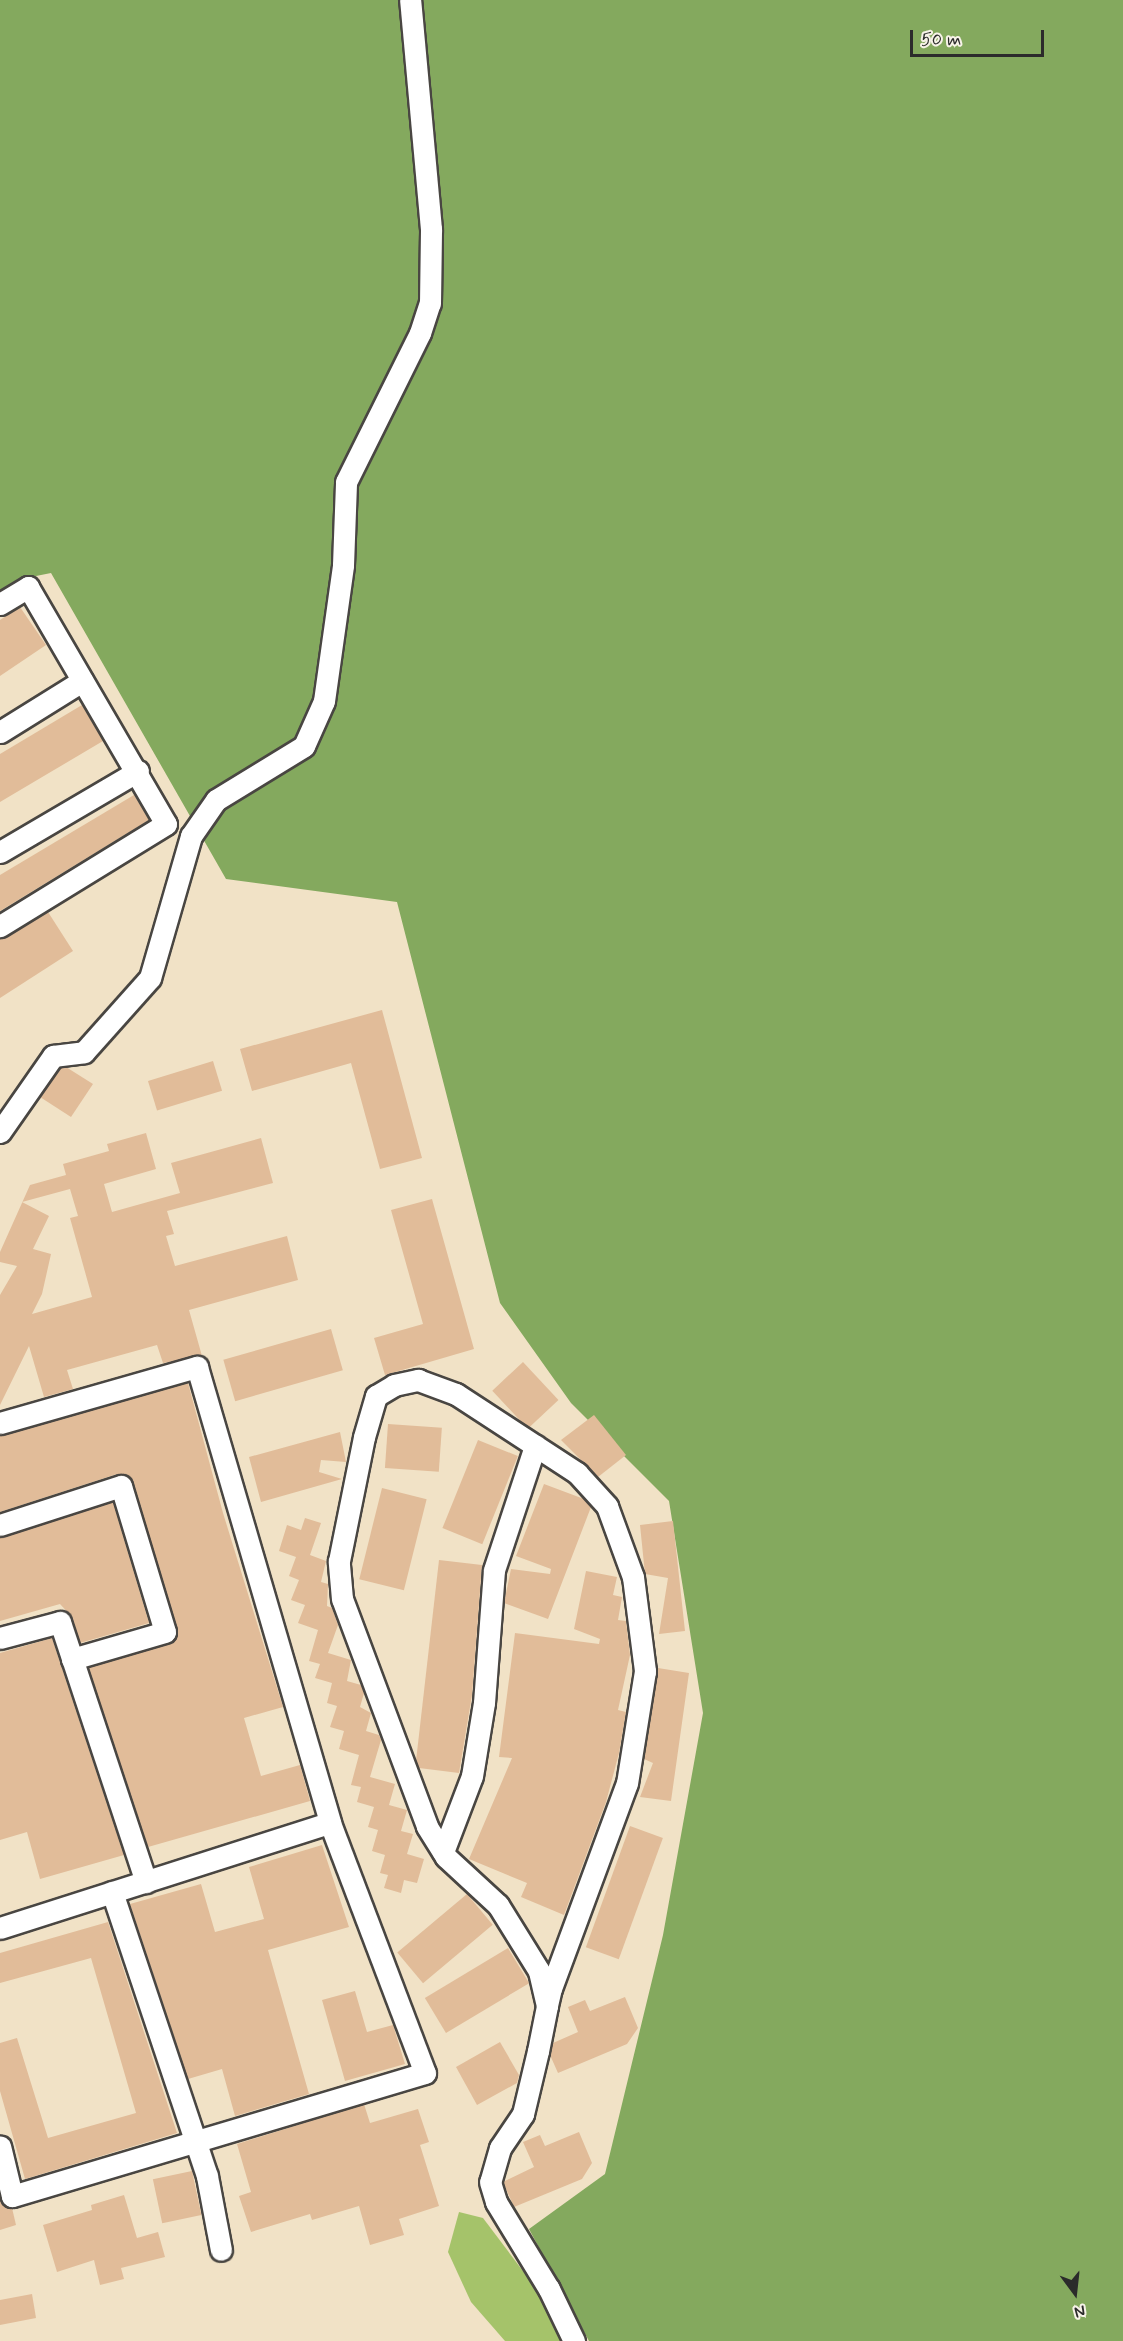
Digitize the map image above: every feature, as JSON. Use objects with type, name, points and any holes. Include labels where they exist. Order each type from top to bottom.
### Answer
[{"type":"street","points":[[0,1132],[53,1056],[84,1052],[150,978],[191,836],[216,800],[304,746],[324,700],[343,565],[346,482],[420,333],[430,303],[431,229],[410,0]]},
{"type":"street","points":[[0,604],[28,587],[82,681],[138,771],[166,824],[0,926]]},
{"type":"street","points":[[0,732],[82,681]]},
{"type":"street","points":[[0,852],[138,771]]},
{"type":"street","points":[[0,1423],[197,1367],[330,1823],[426,2073],[12,2196],[2,2160]]},
{"type":"street","points":[[547,2006],[539,1971],[498,1905],[442,1852],[415,1795],[342,1599],[339,1561],[364,1437],[376,1396],[394,1385],[418,1380],[456,1394],[577,1473],[607,1506],[633,1577],[645,1671],[627,1783],[547,2006],[523,2114],[500,2148],[490,2182],[496,2202],[549,2289],[574,2341]]},
{"type":"street","points":[[442,1852],[472,1776],[484,1703],[494,1570],[535,1446]]},
{"type":"street","points":[[0,1525],[121,1486],[165,1632],[72,1659]]},
{"type":"street","points":[[0,1638],[60,1622],[146,1882]]},
{"type":"street","points":[[0,1928],[330,1823]]},
{"type":"street","points":[[112,1892],[193,2142],[207,2176],[221,2250]]},
{"type":"green space","points":[[0,0],[1123,0],[1123,2341],[589,2341],[529,2229],[605,2174],[663,1935],[703,1713],[669,1501],[571,1403],[500,1303],[397,902],[226,879],[51,573],[31,577],[0,597]]},
{"type":"green space","points":[[459,2212],[483,2218],[535,2287],[563,2341],[505,2341],[471,2302],[448,2252]]},
{"type":"building","points":[[20,607],[46,645],[0,676],[0,620]]},
{"type":"building","points":[[82,705],[103,741],[0,802],[0,754]]},
{"type":"building","points":[[134,795],[149,820],[0,911],[0,875]]},
{"type":"building","points":[[48,912],[73,951],[0,998],[0,939]]},
{"type":"building","points":[[382,1010],[422,1158],[380,1169],[351,1063],[252,1091],[240,1049]]},
{"type":"building","points":[[213,1061],[222,1091],[157,1111],[148,1081]]},
{"type":"building","points":[[66,1067],[93,1084],[71,1117],[40,1097],[60,1068]]},
{"type":"building","points":[[146,1133],[156,1169],[104,1184],[112,1212],[180,1193],[171,1163],[261,1138],[273,1183],[167,1211],[174,1234],[166,1236],[175,1266],[287,1236],[298,1280],[189,1310],[202,1356],[163,1363],[157,1345],[67,1370],[73,1389],[44,1397],[29,1346],[0,1405],[0,1295],[17,1266],[0,1262],[0,1252],[22,1202],[30,1185],[66,1175],[63,1164],[109,1151],[107,1144]],"holes":[[[70,1189],[78,1216],[70,1218],[92,1297],[32,1314],[42,1294],[51,1254],[33,1249],[49,1216],[22,1202]]]},
{"type":"building","points":[[432,1199],[474,1349],[385,1375],[374,1338],[423,1324],[391,1210]]},
{"type":"building","points":[[331,1329],[343,1370],[235,1401],[223,1360]]},
{"type":"building","points":[[523,1362],[558,1400],[528,1429],[492,1391]]},
{"type":"building","points":[[188,1383],[223,1513],[283,1707],[244,1718],[261,1776],[300,1765],[310,1801],[148,1847],[88,1667],[169,1644],[177,1636],[133,1482],[124,1474],[117,1474],[0,1512],[0,1435]]},
{"type":"building","points":[[594,1415],[626,1455],[598,1477],[561,1440]]},
{"type":"building","points":[[388,1424],[442,1428],[439,1472],[385,1468]]},
{"type":"building","points":[[340,1432],[346,1462],[321,1460],[319,1472],[342,1479],[261,1502],[249,1457]]},
{"type":"building","points":[[478,1440],[518,1456],[482,1544],[442,1528]]},
{"type":"building","points":[[544,1484],[584,1499],[591,1507],[548,1619],[504,1603],[511,1569],[550,1574],[551,1569],[516,1556]]},
{"type":"building","points":[[382,1488],[427,1499],[404,1590],[359,1579]]},
{"type":"building","points":[[113,1502],[149,1623],[80,1643],[72,1617],[60,1604],[0,1621],[0,1537]]},
{"type":"building","points":[[305,1518],[321,1523],[310,1555],[326,1561],[321,1582],[328,1584],[327,1606],[332,1608],[338,1625],[328,1653],[351,1660],[347,1681],[361,1685],[364,1693],[360,1707],[371,1713],[366,1731],[379,1735],[381,1740],[370,1777],[395,1784],[389,1805],[407,1810],[401,1831],[413,1834],[407,1854],[424,1859],[417,1883],[404,1880],[401,1893],[384,1888],[388,1875],[380,1873],[385,1855],[372,1851],[378,1830],[368,1827],[374,1807],[357,1802],[361,1787],[351,1785],[359,1755],[339,1749],[344,1731],[330,1727],[337,1706],[327,1703],[332,1683],[315,1678],[320,1664],[309,1661],[318,1630],[298,1623],[305,1605],[291,1600],[299,1580],[289,1576],[296,1557],[279,1551],[287,1525],[301,1530]]},
{"type":"building","points":[[673,1521],[685,1631],[659,1634],[668,1578],[645,1574],[640,1525]]},
{"type":"building","points":[[439,1560],[482,1565],[472,1695],[459,1773],[419,1768],[416,1761]]},
{"type":"building","points":[[586,1571],[617,1577],[613,1595],[622,1597],[618,1620],[626,1621],[630,1655],[618,1710],[626,1712],[619,1753],[606,1802],[564,1915],[521,1897],[527,1883],[469,1859],[512,1758],[499,1757],[515,1633],[599,1644],[600,1639],[574,1629]]},
{"type":"building","points":[[52,1638],[124,1855],[40,1879],[27,1832],[0,1840],[0,1653]]},
{"type":"building","points":[[658,1668],[689,1673],[671,1801],[640,1797],[653,1763],[644,1759]]},
{"type":"building","points":[[630,1826],[663,1838],[619,1959],[586,1947]]},
{"type":"building","points":[[322,1845],[349,1927],[268,1950],[309,2094],[235,2116],[222,2069],[188,2079],[130,1904],[201,1884],[215,1932],[264,1919],[249,1867]]},
{"type":"building","points":[[467,1894],[493,1925],[423,1983],[397,1952]]},
{"type":"building","points":[[108,1922],[177,2133],[25,2179],[0,2091],[0,2043],[17,2038],[48,2138],[136,2113],[91,1958],[0,1983],[0,1953]]},
{"type":"building","points":[[508,1948],[529,1983],[446,2033],[425,1998]]},
{"type":"building","points":[[355,1991],[367,2032],[393,2025],[405,2064],[345,2081],[322,2000]]},
{"type":"building","points":[[625,1997],[638,2028],[627,2044],[558,2073],[550,2055],[553,2043],[578,2032],[568,2007],[585,2000],[590,2011]]},
{"type":"building","points":[[500,2042],[519,2075],[517,2083],[477,2105],[456,2067]]},
{"type":"building","points":[[364,2104],[370,2123],[418,2109],[429,2142],[420,2145],[439,2206],[399,2219],[404,2235],[370,2245],[359,2206],[312,2220],[310,2214],[251,2232],[239,2196],[251,2192],[237,2144]]},
{"type":"building","points":[[579,2132],[592,2163],[582,2179],[514,2207],[503,2182],[534,2167],[523,2142],[540,2135],[545,2146]]},
{"type":"building","points":[[192,2171],[201,2215],[162,2223],[153,2179]]},
{"type":"building","points":[[124,2195],[137,2238],[158,2232],[165,2257],[121,2268],[124,2279],[100,2285],[94,2260],[57,2272],[43,2225],[92,2210],[91,2205]]},
{"type":"building","points":[[0,2200],[12,2208],[16,2225],[0,2230]]},
{"type":"building","points":[[32,2294],[36,2318],[0,2325],[0,2300]]}]
